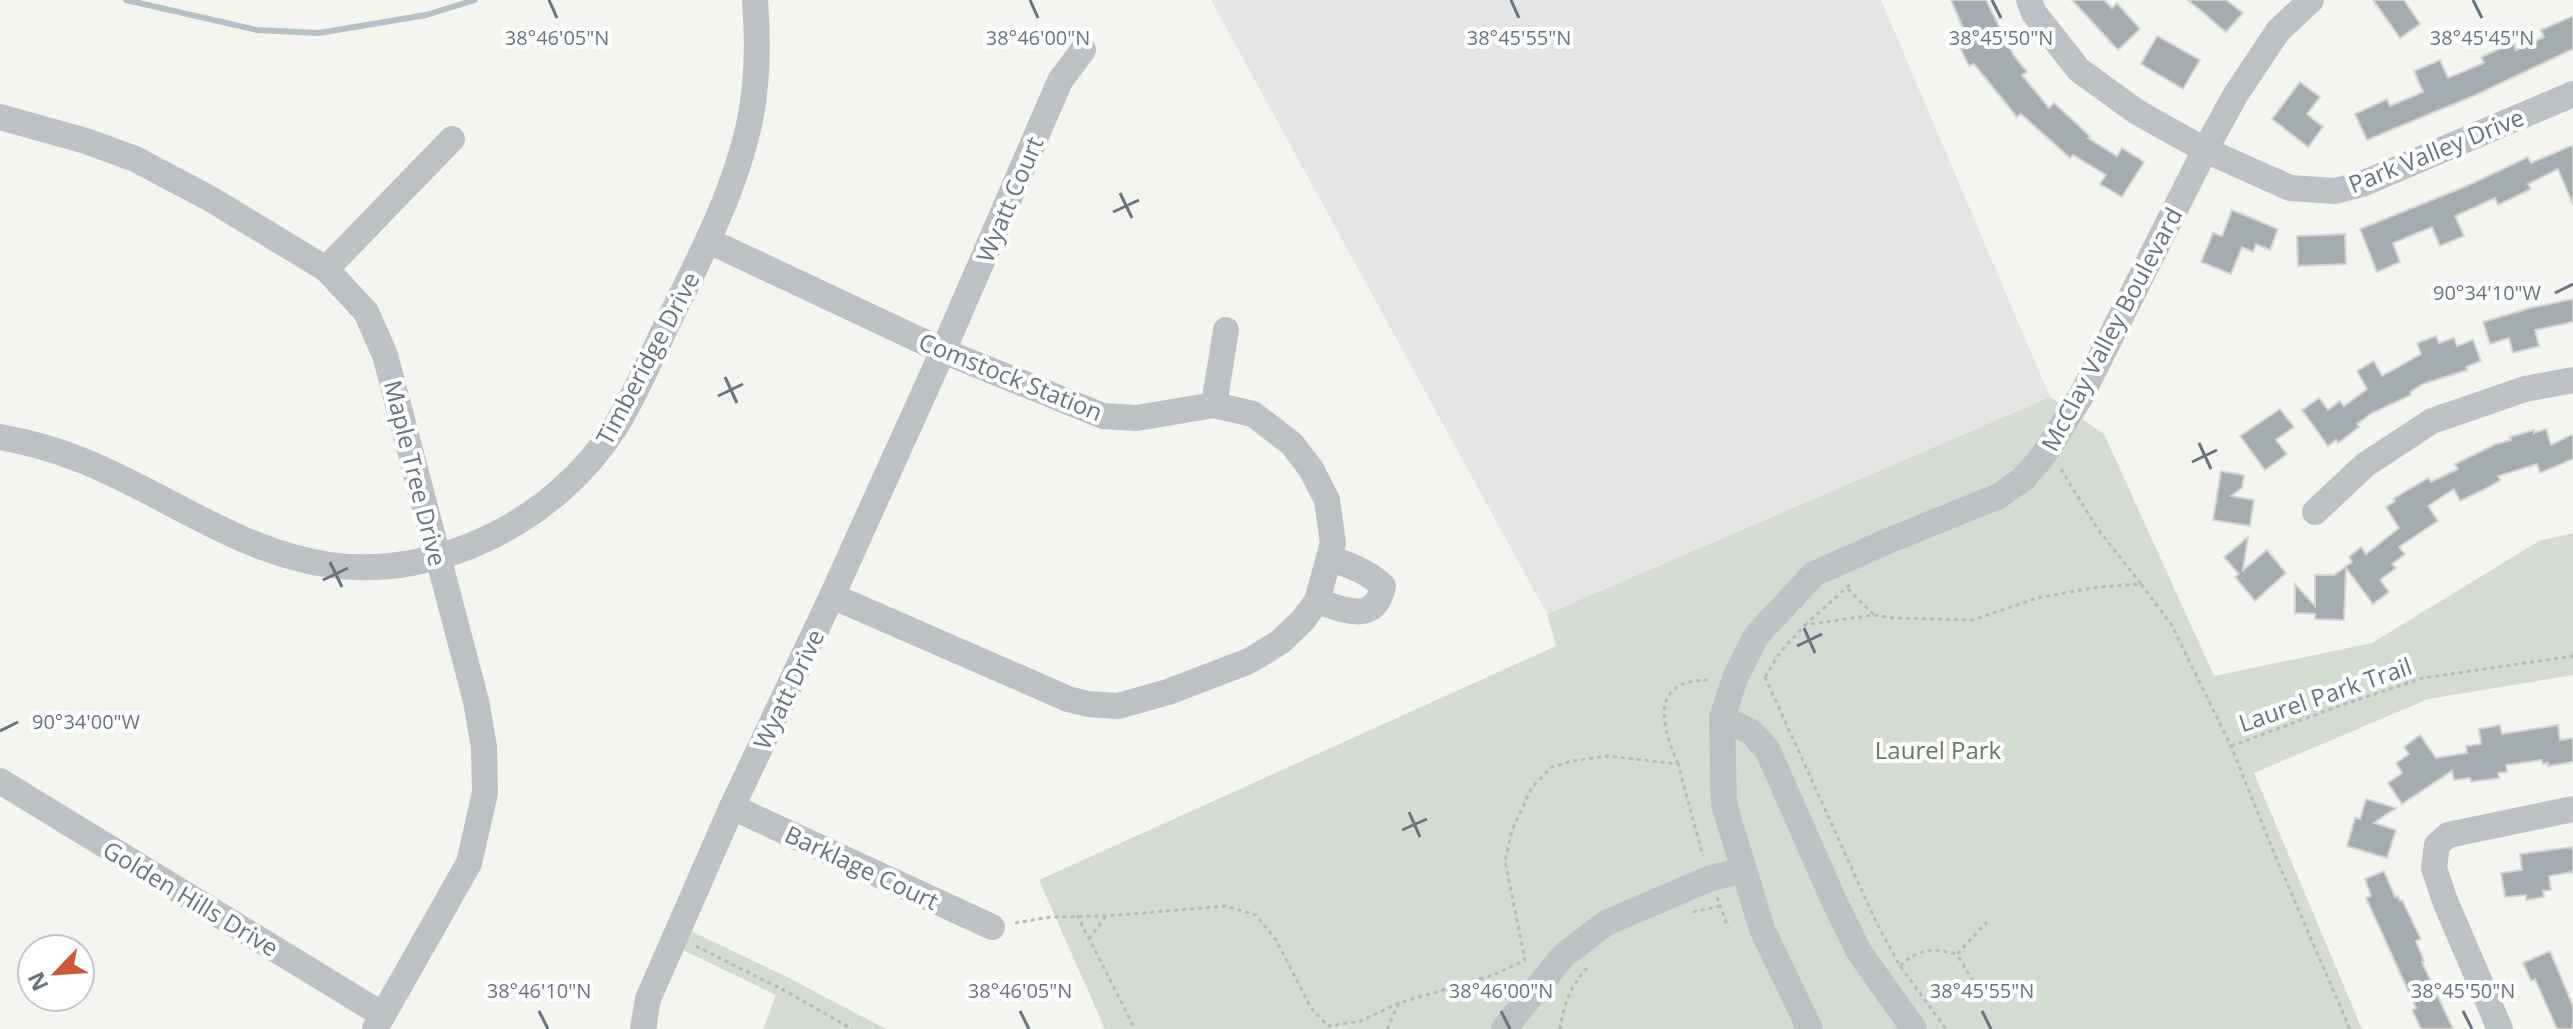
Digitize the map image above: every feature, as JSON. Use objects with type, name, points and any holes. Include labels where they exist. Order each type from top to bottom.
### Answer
[{"type":"street","name":"Timberidge Drive","points":[[0,437],[40,444],[84,461],[263,549],[330,565],[367,567],[438,559],[517,524],[561,491],[590,461],[615,428],[709,241],[745,143],[750,120],[755,83],[755,0]]},
{"type":"street","name":"Park Valley Drive","points":[[2029,0],[2034,13],[2079,70],[2137,112],[2205,150],[2290,188],[2335,191],[2392,173],[2573,94]]},
{"type":"street","name":"McClay Valley Boulevard","points":[[1810,1029],[1762,929],[1724,804],[1722,718],[1735,678],[1756,636],[1814,574],[1999,496],[2023,479],[2043,456],[2081,396],[2236,94],[2278,31],[2311,0]]},
{"type":"street","name":"Wyatt Court","points":[[943,351],[1060,81],[1083,50]]},
{"type":"street","name":"Maple Tree Drive","points":[[0,117],[86,141],[135,159],[209,198],[326,269],[366,312],[385,355],[476,701],[484,747],[485,793],[469,863],[379,1022]]},
{"type":"street","points":[[326,269],[452,139]]},
{"type":"street","name":"Comstock Station","points":[[709,241],[943,351],[1103,416],[1137,418],[1214,405],[1253,414],[1292,444],[1311,469],[1327,500],[1333,543],[1317,601],[1303,620],[1280,642],[1249,661],[1168,692],[1118,706],[1068,699],[832,596]]},
{"type":"street","points":[[1214,405],[1226,330]]},
{"type":"street","name":"Wyatt Drive","points":[[643,1029],[648,999],[675,935],[943,351]]},
{"type":"street","points":[[2315,512],[2365,465],[2432,421],[2525,389],[2573,380]]},
{"type":"street","points":[[1317,601],[1346,611],[1360,612],[1370,610],[1380,600],[1383,586],[1374,578],[1363,570],[1329,558]]},
{"type":"street","points":[[1722,718],[1751,732],[1767,749],[1859,952],[1914,1029]]},
{"type":"street","name":"Golden Hills Drive","points":[[0,781],[379,1022]]},
{"type":"street","name":"Barklage Court","points":[[732,807],[992,927]]},
{"type":"street","points":[[2500,1029],[2445,901],[2434,868],[2437,845],[2448,835],[2573,809]]},
{"type":"street","points":[[1504,1029],[1563,956],[1606,923],[1711,878],[1744,870]]},
{"type":"path","name":"Laurel Park Trail","points":[[2059,465],[2097,528],[2171,624],[2231,746],[2350,1029]]},
{"type":"path","points":[[1765,677],[1781,651],[1805,625],[1874,615],[1973,620],[2037,598],[2097,587],[2141,584]]},
{"type":"path","points":[[1848,589],[1874,615]]},
{"type":"path","name":"Laurel Park Trail","points":[[2231,746],[2423,678],[2573,656]]},
{"type":"path","points":[[992,927],[1051,917],[1106,916],[1226,906],[1256,915],[1276,940],[1311,1008],[1328,1026],[1361,1021],[1399,1003],[1493,975],[1525,960],[1505,861],[1512,830],[1532,787],[1552,767],[1607,756],[1678,764],[1697,838],[1728,928]]},
{"type":"path","points":[[1682,914],[1720,906]]},
{"type":"path","points":[[1077,915],[1135,1029]]},
{"type":"path","points":[[1089,939],[1106,916]]},
{"type":"path","points":[[1957,954],[1987,922]]},
{"type":"path","points":[[675,935],[852,1029]]},
{"type":"path","points":[[1900,966],[1922,950],[1957,954]]},
{"type":"path","points":[[1957,954],[1981,995]]},
{"type":"path","points":[[1560,1029],[1563,1007],[1587,967]]},
{"type":"path","points":[[1387,1029],[1399,1003]]},
{"type":"shaded area","points":[[1211,0],[1881,0],[2050,397],[1547,614]]},
{"type":"green space","name":"Laurel Park","points":[[2050,397],[2104,434],[2214,676],[2372,643],[2539,541],[2573,533],[2573,675],[2428,699],[2254,773],[2362,1029],[1105,1029],[1039,880],[1556,646],[1547,614]]},
{"type":"green space","points":[[689,930],[886,1029],[763,1029],[776,995],[681,949]]},
{"type":"building","points":[[1951,0],[1986,0],[2014,56],[2027,72],[2022,75],[2049,108],[2054,103],[2090,136],[2088,138],[2117,156],[2122,148],[2144,162],[2122,197],[2100,184],[2106,175],[2073,155],[2070,158],[2021,114],[2017,117],[1974,64],[1969,66],[1954,35],[1964,30]]},
{"type":"building","points":[[2072,0],[2104,0],[2112,8],[2117,3],[2140,29],[2118,50]]},
{"type":"building","points":[[2188,0],[2226,0],[2243,13],[2226,32]]},
{"type":"building","points":[[2373,0],[2404,0],[2420,24],[2400,38]]},
{"type":"building","points":[[2573,16],[2573,49],[2478,94],[2367,140],[2355,114],[2387,99],[2390,106],[2423,92],[2414,71],[2440,60],[2448,78],[2484,63],[2481,57],[2513,43],[2516,50],[2544,37],[2541,30]]},
{"type":"building","points":[[2157,36],[2200,60],[2183,89],[2141,64]]},
{"type":"building","points":[[2300,82],[2320,97],[2307,114],[2323,127],[2308,147],[2272,119]]},
{"type":"building","points":[[2573,145],[2573,205],[2558,169],[2528,184],[2531,189],[2498,205],[2495,198],[2455,216],[2464,236],[2440,246],[2432,227],[2393,243],[2400,262],[2377,272],[2360,229],[2469,185],[2528,157],[2531,163]]},
{"type":"building","points":[[2232,210],[2278,229],[2270,250],[2256,244],[2253,252],[2242,247],[2231,274],[2201,262],[2213,233],[2222,236]]},
{"type":"building","points":[[2345,234],[2346,264],[2298,266],[2297,236]]},
{"type":"building","points":[[2573,299],[2573,322],[2535,330],[2539,346],[2513,353],[2509,338],[2490,344],[2483,322]]},
{"type":"building","points":[[2436,336],[2439,343],[2454,338],[2457,346],[2473,340],[2481,361],[2466,367],[2467,370],[2423,384],[2410,392],[2411,395],[2372,413],[2338,443],[2336,440],[2328,446],[2302,410],[2319,398],[2328,410],[2340,401],[2344,406],[2367,389],[2357,371],[2374,361],[2382,376],[2421,354],[2417,343]]},
{"type":"building","points":[[2280,409],[2294,427],[2276,440],[2287,454],[2265,470],[2240,436]]},
{"type":"building","points":[[2546,429],[2551,445],[2573,434],[2573,459],[2540,473],[2537,464],[2498,476],[2500,480],[2460,501],[2454,489],[2428,506],[2438,521],[2399,547],[2405,554],[2392,564],[2396,568],[2380,580],[2389,592],[2373,604],[2346,568],[2344,620],[2315,619],[2315,614],[2295,613],[2295,584],[2315,606],[2315,575],[2334,575],[2352,562],[2349,557],[2361,547],[2366,554],[2399,528],[2386,507],[2395,501],[2393,499],[2428,478],[2431,482],[2458,469],[2455,464],[2511,440],[2510,437]]},
{"type":"building","points":[[2221,471],[2244,475],[2242,488],[2231,496],[2254,500],[2250,526],[2213,520]]},
{"type":"building","points":[[2248,537],[2243,570],[2267,550],[2286,573],[2255,601],[2235,577],[2239,574],[2224,557]]},
{"type":"building","points":[[2500,725],[2502,734],[2558,725],[2560,740],[2573,738],[2573,762],[2548,766],[2542,760],[2506,765],[2507,772],[2498,773],[2499,778],[2471,782],[2470,778],[2454,780],[2452,771],[2402,804],[2388,783],[2402,773],[2396,763],[2409,754],[2404,747],[2420,735],[2436,758],[2467,753],[2466,746],[2481,744],[2479,729]]},
{"type":"building","points":[[2366,799],[2396,808],[2374,823],[2396,830],[2387,858],[2347,846],[2355,818],[2360,819]]},
{"type":"building","points":[[2573,847],[2573,872],[2549,876],[2551,890],[2543,891],[2544,897],[2526,900],[2526,895],[2505,897],[2501,873],[2522,870],[2520,854]]},
{"type":"building","points":[[2384,871],[2395,897],[2402,900],[2421,939],[2416,941],[2422,962],[2453,1029],[2421,1029],[2412,1010],[2416,1008],[2366,898],[2371,896],[2365,879]]},
{"type":"building","points":[[2550,951],[2573,1006],[2573,1029],[2557,1029],[2535,979],[2531,981],[2523,963]]},
{"type":"waterway","points":[[126,0],[257,30],[319,33],[426,15],[475,0]]}]
